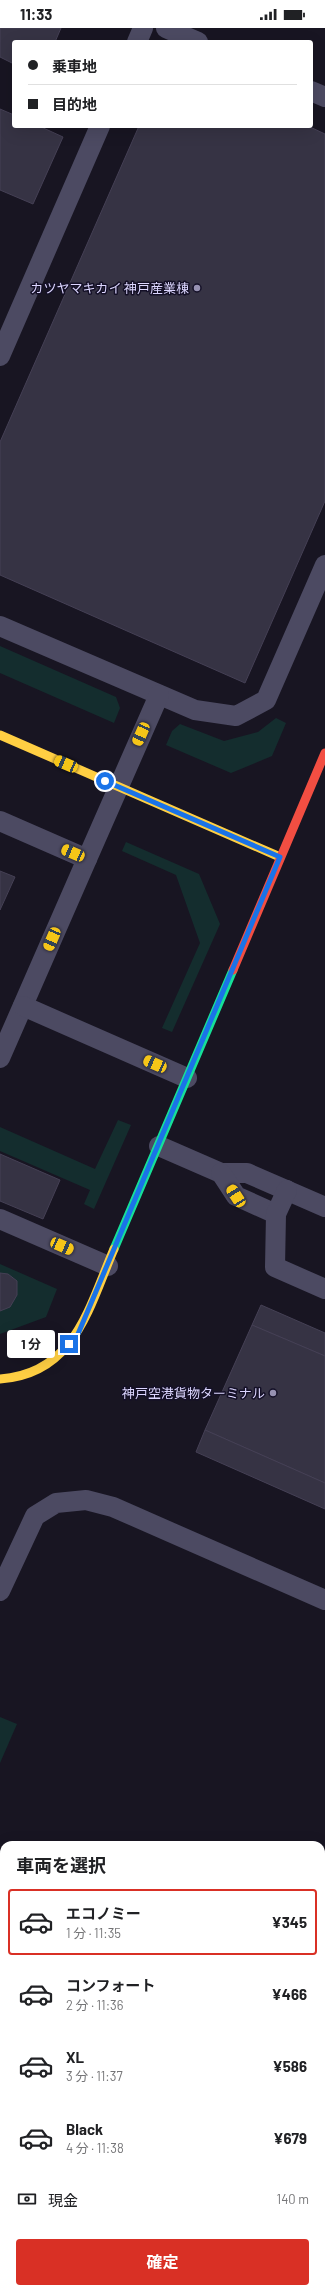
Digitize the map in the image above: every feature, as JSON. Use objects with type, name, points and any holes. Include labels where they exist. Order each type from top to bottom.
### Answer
[{"type":"street","points":[[0,735],[280,857]]},
{"type":"street","points":[[0,1378],[15,1378],[50,1364],[78,1334],[325,753]]},
{"type":"lane","points":[[138,40],[143,28]]},
{"type":"lane","points":[[166,28],[193,40]]},
{"type":"lane","points":[[313,92],[325,97]]},
{"type":"lane","points":[[0,356],[99,128]]},
{"type":"lane","points":[[0,626],[195,710],[236,716],[266,700],[325,565]]},
{"type":"lane","points":[[0,1058],[159,695]]},
{"type":"lane","points":[[0,821],[87,859]]},
{"type":"lane","points":[[23,1006],[188,1078]]},
{"type":"lane","points":[[159,1146],[221,1173],[247,1172],[325,1207]]},
{"type":"lane","points":[[221,1173],[236,1196],[276,1214]]},
{"type":"lane","points":[[287,1190],[276,1214],[275,1267],[325,1289]]},
{"type":"lane","points":[[0,1218],[108,1266]]},
{"type":"lane","points":[[0,1591],[35,1516],[56,1503],[86,1500],[113,1507],[325,1600]]},
{"type":"green space","points":[[0,646],[116,697],[120,708],[114,723],[0,673]]},
{"type":"green space","points":[[276,718],[286,723],[272,756],[231,773],[166,745],[172,731],[180,724],[224,741],[258,732]]},
{"type":"green space","points":[[126,842],[199,874],[220,924],[172,1032],[162,1028],[200,943],[176,875],[122,851]]},
{"type":"green space","points":[[118,1120],[131,1125],[94,1209],[84,1204],[90,1190],[0,1151],[0,1127],[95,1169]]},
{"type":"green space","points":[[0,1264],[57,1289],[46,1317],[0,1334]]},
{"type":"green space","points":[[0,1717],[17,1724],[0,1763]]},
{"type":"building","points":[[0,28],[61,28],[56,40],[12,40],[12,63],[0,57]]},
{"type":"building","points":[[0,109],[12,114],[12,128],[43,128],[63,137],[33,204],[0,190]]},
{"type":"building","name":"カツヤマキカイ 神戸産業棟","points":[[138,128],[312,128],[325,134],[325,501],[245,683],[0,575],[0,442]]},
{"type":"building","points":[[0,871],[15,877],[0,910]]},
{"type":"building","points":[[0,1154],[60,1180],[43,1219],[0,1201]]},
{"type":"building","points":[[0,1273],[8,1274],[17,1281],[17,1295],[10,1307],[0,1311]]},
{"type":"building","points":[[261,1305],[325,1333],[325,1356],[252,1325]]},
{"type":"building","name":"神戸空港貨物ターミナル","points":[[252,1325],[325,1356],[325,1483],[205,1430]]},
{"type":"building","points":[[205,1430],[325,1483],[325,1509],[196,1452]]},
{"type":"traffic: fast","points":[[114,1249],[233,970]]},
{"type":"traffic: slow","points":[[0,735],[280,857]]},
{"type":"traffic: slow","points":[[0,1379],[25,1374],[46,1365],[62,1351],[76,1334],[87,1314],[114,1249]]},
{"type":"traffic: jam","points":[[233,970],[325,753]]},
{"type":"place","name":"カツヤマキカイ 神戸産業棟","points":[[197,288]]},
{"type":"place","name":"神戸空港貨物ターミナル","points":[[273,1393]]},
{"type":"route","points":[[69,1344],[78,1334],[159,1146],[280,857],[105,781]]}]
